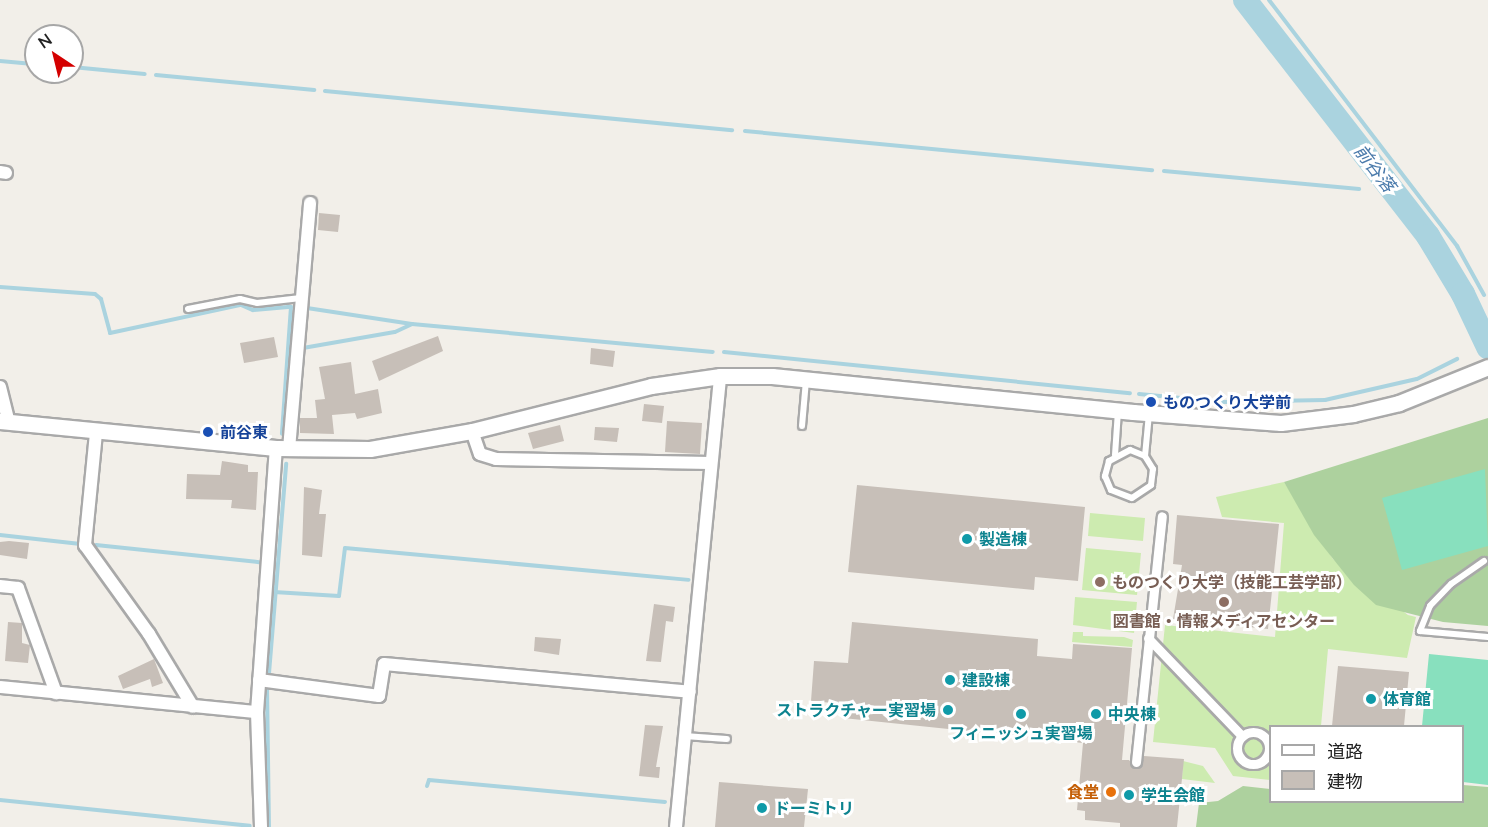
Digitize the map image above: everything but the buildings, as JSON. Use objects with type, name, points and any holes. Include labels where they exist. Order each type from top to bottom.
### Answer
[{"type":"street","points":[[261,827],[257,712],[259,680],[310,203]]},
{"type":"street","points":[[0,387],[4,421],[282,449],[370,449],[472,431],[651,386],[720,376],[806,380],[1250,423],[1313,420],[1399,403],[1486,368]]},
{"type":"street","points":[[676,827],[720,376]]},
{"type":"street","points":[[472,431],[480,454],[496,459],[710,464]]},
{"type":"street","points":[[96,432],[85,545],[149,634],[193,707]]},
{"type":"street","points":[[1136,762],[1162,516]]},
{"type":"street","points":[[0,586],[18,588],[56,693]]},
{"type":"street","points":[[1148,638],[1242,736]]},
{"type":"street","points":[[259,680],[379,696],[384,664],[690,692]]},
{"type":"street","points":[[0,687],[257,712]]},
{"type":"street","points":[[1254,732],[1264,735],[1269,744],[1267,762],[1255,764],[1241,758],[1237,748],[1242,736],[1254,732]]},
{"type":"lane","points":[[188,309],[240,299],[257,303],[301,298]]},
{"type":"lane","points":[[802,426],[806,380]]},
{"type":"lane","points":[[1118,411],[1115,455],[1106,468],[1107,484],[1124,498],[1140,496],[1151,485],[1153,470],[1145,456],[1149,414]]},
{"type":"lane","points":[[1115,455],[1130,450],[1145,456]]},
{"type":"lane","points":[[1484,561],[1451,584],[1430,606],[1420,631],[1488,637]]},
{"type":"lane","points":[[684,736],[727,739]]},
{"type":"green space","points":[[1488,418],[1488,626],[1443,622],[1376,605],[1354,585],[1314,535],[1284,482]]},
{"type":"green space","points":[[1485,469],[1488,546],[1402,570],[1382,498]]},
{"type":"green space","points":[[1284,482],[1333,559],[1408,615],[1416,617],[1407,658],[1328,649],[1321,725],[1269,725],[1269,780],[1233,776],[1215,748],[1153,742],[1165,625],[1275,637],[1284,523],[1222,517],[1216,497]]},
{"type":"green space","points":[[1090,513],[1145,518],[1143,541],[1088,536]]},
{"type":"green space","points":[[1086,548],[1141,553],[1137,595],[1082,590]]},
{"type":"green space","points":[[1075,597],[1137,602],[1134,633],[1073,625]]},
{"type":"green space","points":[[1073,632],[1083,632],[1083,636],[1124,637],[1133,640],[1132,647],[1072,642]]},
{"type":"green space","points":[[1429,654],[1488,660],[1488,785],[1464,782],[1464,725],[1422,725]]},
{"type":"green space","points":[[1183,761],[1203,766],[1215,783],[1182,779]]},
{"type":"green space","points":[[1464,785],[1488,787],[1488,827],[1196,827],[1199,803],[1218,801],[1243,786],[1269,789],[1269,803],[1464,803]]},
{"type":"waterway","name":"前谷落","points":[[1245,0],[1428,236],[1463,294],[1488,347]]},
{"type":"waterway","points":[[1269,0],[1457,246],[1484,295]]},
{"type":"waterway","points":[[0,61],[24,63]]},
{"type":"waterway","points":[[84,68],[145,74]]},
{"type":"waterway","points":[[156,75],[314,90]]},
{"type":"waterway","points":[[325,91],[732,130]]},
{"type":"waterway","points":[[745,131],[1152,170]]},
{"type":"waterway","points":[[1164,171],[1359,189]]},
{"type":"waterway","points":[[0,287],[95,294],[101,299],[110,333],[241,305],[253,310],[291,307],[282,434]]},
{"type":"waterway","points":[[307,308],[412,324],[713,352]]},
{"type":"waterway","points":[[303,348],[395,332],[412,324]]},
{"type":"waterway","points":[[1478,345],[1485,341]]},
{"type":"waterway","points":[[724,352],[1130,393]]},
{"type":"waterway","points":[[1139,394],[1223,402],[1325,400],[1417,379],[1457,359]]},
{"type":"waterway","points":[[269,673],[286,464]]},
{"type":"waterway","points":[[0,535],[80,544]]},
{"type":"waterway","points":[[96,545],[259,562]]},
{"type":"waterway","points":[[274,592],[339,596],[345,548],[689,580]]},
{"type":"waterway","points":[[267,687],[269,827]]},
{"type":"waterway","points":[[427,786],[429,780],[665,802]]},
{"type":"waterway","points":[[0,800],[250,826]]},
{"type":"place","name":"ものつくり大学前","points":[[1151,402]]},
{"type":"place","name":"前谷東","points":[[208,432]]},
{"type":"place","name":"製造棟","points":[[967,539]]},
{"type":"place","name":"ものつくり大学（技能工芸学部）","points":[[1100,582]]},
{"type":"place","name":"図書館・情報メディアセンター","points":[[1224,602]]},
{"type":"place","name":"建設棟","points":[[950,680]]},
{"type":"place","name":"体育館","points":[[1371,699]]},
{"type":"place","name":"ストラクチャー実習場","points":[[948,710]]},
{"type":"place","name":"フィニッシュ実習場","points":[[1021,714]]},
{"type":"place","name":"中央棟","points":[[1096,714]]},
{"type":"place","name":"食堂","points":[[1111,792]]},
{"type":"place","name":"学生会館","points":[[1129,795]]},
{"type":"place","name":"ドーミトリ","points":[[762,808]]}]
